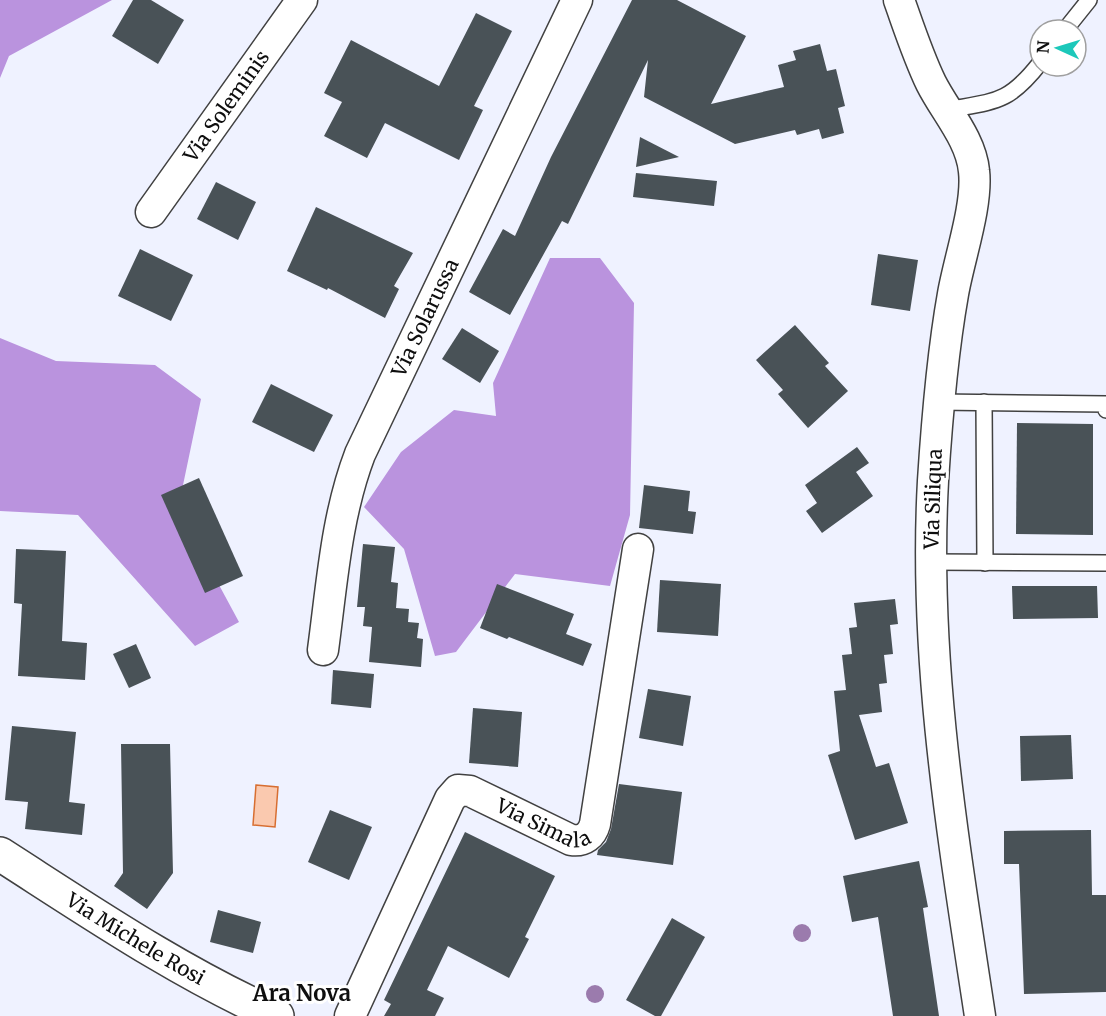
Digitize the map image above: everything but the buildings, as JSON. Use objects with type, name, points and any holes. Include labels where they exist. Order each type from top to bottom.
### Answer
[{"type":"street","name":"Via Soleminis","points":[[151,212],[302,0]]},
{"type":"street","name":"Via Solarussa","points":[[323,650],[339,529],[349,485],[360,454],[577,0]]},
{"type":"street","name":"Via Siliqua","points":[[898,0],[921,61],[969,151],[973,162],[975,184],[953,292],[938,402],[933,484],[931,614],[939,730],[948,807],[981,1016]]},
{"type":"street","name":"Via Simala","points":[[350,1016],[450,799],[458,790],[470,791],[571,840],[584,839],[592,831],[595,824],[638,549]]},
{"type":"street","name":"Via Michele Rosi","points":[[0,854],[129,937],[254,1006],[277,1016]]},
{"type":"lane","points":[[1075,18],[1089,0]]},
{"type":"lane","points":[[946,110],[990,102],[1008,95],[1028,78]]},
{"type":"lane","points":[[938,402],[1106,404],[1106,410]]},
{"type":"lane","points":[[984,402],[985,563]]},
{"type":"lane","points":[[931,562],[1106,563]]},
{"type":"shaded area","points":[[0,0],[112,0],[9,56],[0,78]]},
{"type":"shaded area","points":[[550,258],[600,258],[634,303],[630,515],[610,586],[515,574],[456,652],[435,656],[404,549],[364,507],[401,452],[454,410],[496,416],[493,383]]},
{"type":"shaded area","points":[[0,338],[56,361],[155,365],[201,399],[178,509],[239,622],[195,646],[78,515],[0,511]]},
{"type":"shaded area","points":[[256,785],[278,787],[275,827],[253,825]]},
{"type":"district","name":"Ara Nova","points":[[302,993]]}]
